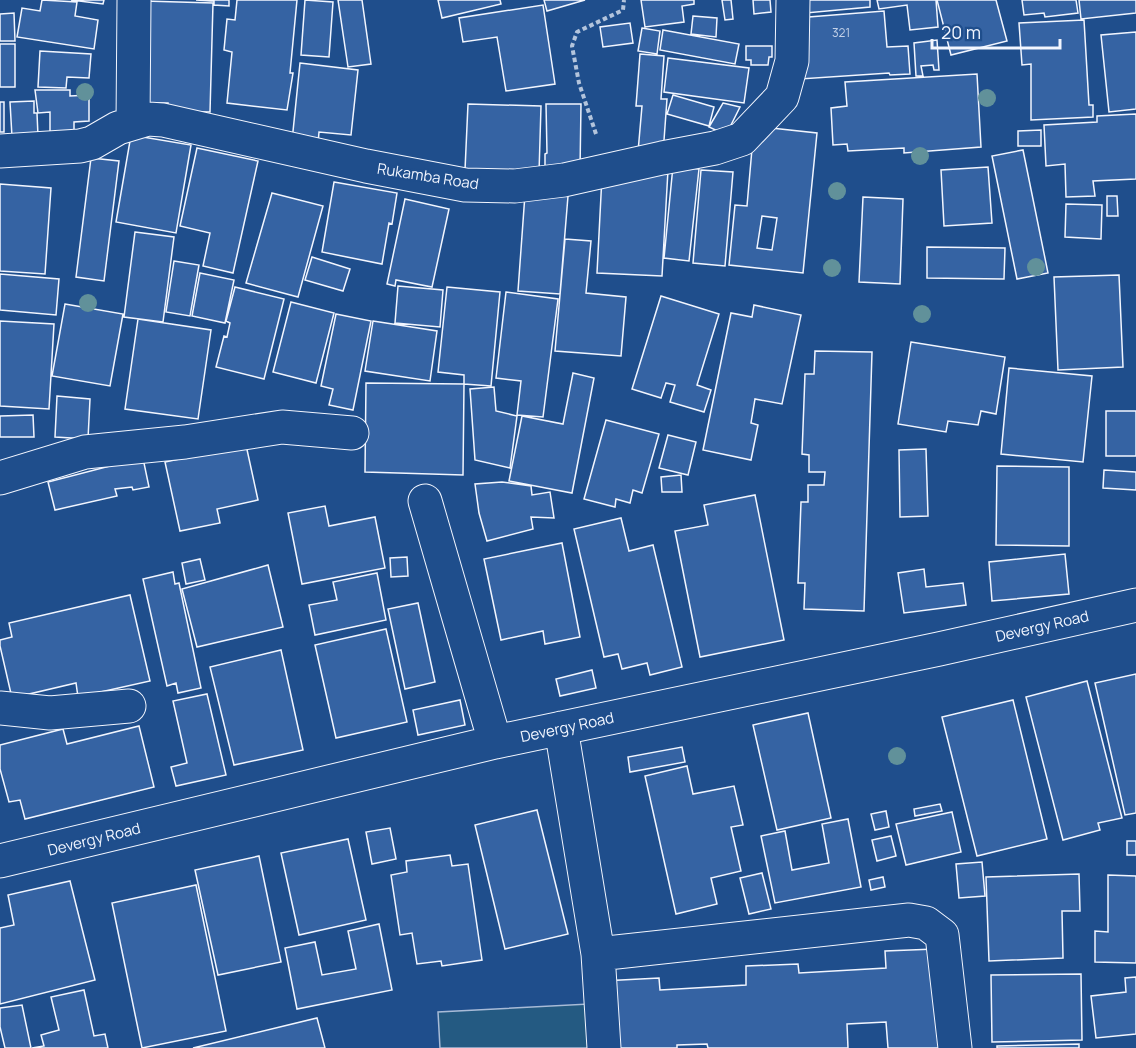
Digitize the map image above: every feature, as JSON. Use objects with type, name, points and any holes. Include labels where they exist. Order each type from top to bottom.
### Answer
[{"type":"street","points":[[133,123],[134,0]]},
{"type":"street","name":"Rukamba Road","points":[[0,151],[80,147],[118,128],[148,119],[163,120],[366,166],[465,184],[515,186],[564,180],[715,148],[742,139],[782,97],[792,61],[793,0]]},
{"type":"street","points":[[0,478],[85,452],[185,442],[282,427],[352,433]]},
{"type":"street","points":[[425,501],[495,742]]},
{"type":"street","name":"Devergy Road","points":[[0,861],[495,742],[939,649],[1136,604]]},
{"type":"street","points":[[0,708],[50,713],[129,706]]},
{"type":"street","points":[[561,728],[598,954],[604,1048]]},
{"type":"street","points":[[598,954],[909,920],[926,923],[942,935],[955,1048]]},
{"type":"path","points":[[614,170],[598,140],[584,100],[572,46],[577,33],[623,10],[624,0]]},
{"type":"shaded area","points":[[608,1003],[610,1048],[440,1048],[438,1012]]},
{"type":"building","points":[[42,0],[77,2],[75,16],[98,20],[94,49],[17,37],[22,8],[40,11]]},
{"type":"building","points":[[71,0],[104,0],[103,4]]},
{"type":"building","points":[[196,0],[229,0],[229,6],[214,5],[214,1]]},
{"type":"building","points":[[237,0],[297,0],[290,73],[293,73],[287,110],[227,103],[232,52],[224,50],[227,19],[235,20]]},
{"type":"building","points":[[305,0],[333,2],[329,57],[301,55]]},
{"type":"building","points":[[338,0],[362,0],[371,64],[348,67]]},
{"type":"building","points":[[438,0],[500,0],[501,4],[442,18]]},
{"type":"building","points":[[544,0],[585,0],[547,11]]},
{"type":"building","points":[[641,0],[694,0],[694,4],[682,6],[684,22],[645,27]]},
{"type":"building","points":[[722,0],[731,0],[733,19],[725,20]]},
{"type":"building","points":[[753,0],[770,0],[771,12],[754,14]]},
{"type":"building","points":[[794,0],[870,0],[870,7],[795,14]]},
{"type":"building","points":[[877,0],[936,0],[938,27],[910,30],[907,5],[879,9]]},
{"type":"building","points":[[937,0],[996,0],[1007,41],[951,55]]},
{"type":"building","points":[[1022,0],[1076,0],[1078,13],[1045,17],[1044,13],[1024,15]]},
{"type":"building","points":[[1079,0],[1136,0],[1136,13],[1081,19]]},
{"type":"building","points":[[144,1],[213,3],[210,112],[168,111],[168,103],[141,103]]},
{"type":"building","points":[[543,5],[555,84],[506,91],[497,37],[463,42],[459,18]]},
{"type":"building","points":[[884,11],[887,47],[908,46],[910,74],[890,75],[889,73],[800,79],[796,18]]},
{"type":"building","points":[[14,13],[15,41],[0,41],[0,14]]},
{"type":"building","points":[[693,16],[717,18],[716,37],[691,34]]},
{"type":"building","points":[[1084,20],[1089,105],[1093,105],[1093,117],[1031,120],[1031,64],[1022,65],[1019,23]]},
{"type":"building","points":[[630,23],[633,43],[603,47],[600,27]]},
{"type":"building","points":[[642,28],[660,31],[657,54],[638,51]]},
{"type":"building","points":[[663,30],[739,44],[735,64],[660,50]]},
{"type":"building","points":[[1136,32],[1136,109],[1109,112],[1101,35]]},
{"type":"building","points":[[937,40],[939,70],[934,70],[933,65],[921,66],[923,76],[916,76],[914,43]]},
{"type":"building","points":[[0,44],[15,44],[15,87],[0,87]]},
{"type":"building","points":[[746,46],[772,46],[772,57],[769,57],[768,65],[751,65],[751,60],[746,60]]},
{"type":"building","points":[[40,51],[91,54],[89,78],[67,77],[66,88],[38,87]]},
{"type":"building","points":[[640,54],[664,56],[661,99],[667,99],[663,154],[638,152],[642,106],[636,106]]},
{"type":"building","points":[[668,58],[749,68],[744,103],[664,92]]},
{"type":"building","points":[[300,63],[358,70],[351,135],[319,132],[318,144],[292,141]]},
{"type":"building","points":[[977,74],[981,147],[904,153],[904,148],[848,151],[847,144],[833,145],[831,108],[847,106],[845,82]]},
{"type":"building","points":[[35,90],[70,90],[70,96],[89,95],[89,121],[74,122],[74,134],[50,134],[50,112],[38,113]]},
{"type":"building","points":[[673,95],[714,107],[709,126],[667,114]]},
{"type":"building","points":[[34,101],[38,136],[12,137],[10,102]]},
{"type":"building","points":[[0,102],[4,102],[4,132],[0,132]]},
{"type":"building","points":[[723,103],[740,107],[726,135],[709,127]]},
{"type":"building","points":[[468,104],[541,106],[539,173],[465,170]]},
{"type":"building","points":[[546,104],[581,104],[580,170],[545,170]]},
{"type":"building","points":[[1136,114],[1136,179],[1093,181],[1095,196],[1066,197],[1065,164],[1046,166],[1044,125],[1097,122],[1097,116]]},
{"type":"building","points":[[754,126],[817,133],[803,273],[729,265],[735,205],[747,206]],"holes":[[[762,216],[777,218],[772,250],[757,248]]]},
{"type":"building","points":[[1041,130],[1041,146],[1018,146],[1018,131]]},
{"type":"building","points":[[131,135],[191,145],[176,233],[116,222]]},
{"type":"building","points":[[197,148],[258,161],[233,273],[203,266],[210,233],[180,226]]},
{"type":"building","points":[[1023,150],[1048,273],[1017,279],[992,156]]},
{"type":"building","points":[[91,158],[119,161],[104,281],[76,277]]},
{"type":"building","points":[[673,166],[699,169],[689,261],[664,258]]},
{"type":"building","points":[[988,167],[992,223],[944,226],[941,170]]},
{"type":"building","points":[[668,170],[662,276],[597,273],[602,176]]},
{"type":"building","points":[[701,170],[733,172],[725,266],[693,263]]},
{"type":"building","points":[[334,182],[397,193],[382,264],[322,252]]},
{"type":"building","points":[[0,184],[51,188],[45,274],[0,271]]},
{"type":"building","points":[[272,193],[323,206],[298,297],[246,283]]},
{"type":"building","points":[[525,194],[568,196],[560,294],[518,291]]},
{"type":"building","points":[[1107,196],[1117,196],[1118,216],[1107,216]]},
{"type":"building","points":[[863,197],[903,199],[900,284],[859,282]]},
{"type":"building","points":[[405,199],[449,209],[432,287],[396,280],[395,286],[387,284]]},
{"type":"building","points":[[1066,204],[1102,205],[1101,239],[1065,237]]},
{"type":"building","points":[[135,232],[174,237],[163,322],[124,317]]},
{"type":"building","points":[[565,239],[591,241],[586,293],[626,297],[621,356],[555,351]]},
{"type":"building","points":[[927,247],[1005,248],[1004,279],[927,278]]},
{"type":"building","points":[[312,257],[350,269],[343,291],[305,280]]},
{"type":"building","points":[[174,261],[199,265],[190,316],[166,312]]},
{"type":"building","points":[[200,273],[234,280],[225,323],[192,316]]},
{"type":"building","points":[[0,274],[59,279],[56,315],[0,310]]},
{"type":"building","points":[[1119,275],[1123,367],[1058,370],[1054,277]]},
{"type":"building","points":[[398,286],[443,290],[440,327],[395,323]]},
{"type":"building","points":[[235,287],[284,299],[264,379],[216,367],[224,336],[227,337],[230,323],[226,321]]},
{"type":"building","points":[[447,287],[500,292],[491,386],[464,384],[464,375],[438,372]]},
{"type":"building","points":[[506,292],[558,299],[543,417],[517,415],[521,381],[496,378]]},
{"type":"building","points":[[661,296],[719,314],[697,385],[711,390],[704,412],[670,402],[675,385],[666,383],[661,398],[632,389]]},
{"type":"building","points":[[291,302],[334,313],[316,383],[273,372]]},
{"type":"building","points":[[65,304],[123,314],[110,386],[52,376]]},
{"type":"building","points":[[754,305],[801,315],[782,404],[755,399],[751,423],[758,425],[751,460],[703,450],[731,313],[752,317]]},
{"type":"building","points":[[336,314],[371,321],[353,410],[329,405],[333,389],[321,386]]},
{"type":"building","points":[[138,319],[211,330],[198,419],[125,409]]},
{"type":"building","points":[[0,321],[54,324],[49,409],[0,406]]},
{"type":"building","points":[[373,321],[437,331],[430,381],[365,371]]},
{"type":"building","points":[[911,342],[1005,357],[996,414],[981,411],[978,425],[948,421],[946,432],[898,424]]},
{"type":"building","points":[[815,351],[872,352],[864,611],[804,609],[805,583],[798,583],[801,502],[808,502],[808,485],[824,485],[825,472],[809,472],[809,455],[802,454],[805,374],[814,374]]},
{"type":"building","points":[[1009,368],[1092,376],[1083,462],[1001,454]]},
{"type":"building","points":[[573,373],[594,378],[572,493],[509,481],[522,416],[563,424]]},
{"type":"building","points":[[366,383],[464,384],[463,475],[365,472]]},
{"type":"building","points":[[494,387],[496,411],[517,416],[510,468],[475,460],[470,389]]},
{"type":"building","points":[[57,396],[90,399],[88,439],[55,437]]},
{"type":"building","points":[[1106,411],[1136,411],[1136,456],[1106,456]]},
{"type":"building","points":[[33,415],[34,437],[0,437],[0,416]]},
{"type":"building","points":[[606,420],[659,434],[642,493],[633,490],[630,503],[616,499],[615,507],[584,499]]},
{"type":"building","points":[[668,435],[696,442],[688,475],[659,468]]},
{"type":"building","points":[[246,445],[258,500],[217,509],[220,523],[180,531],[165,462]]},
{"type":"building","points":[[926,449],[928,516],[900,517],[899,450]]},
{"type":"building","points":[[133,460],[144,463],[149,487],[133,490],[132,487],[115,489],[117,496],[55,510],[48,482]]},
{"type":"building","points":[[997,466],[1069,467],[1069,546],[996,545]]},
{"type":"building","points":[[1104,470],[1136,472],[1136,490],[1103,488]]},
{"type":"building","points":[[681,475],[682,492],[662,492],[661,477]]},
{"type":"building","points":[[502,482],[531,486],[532,495],[550,492],[554,518],[531,517],[533,529],[487,541],[479,513],[475,484]]},
{"type":"building","points":[[755,495],[784,640],[700,657],[675,531],[708,525],[704,505]]},
{"type":"building","points":[[325,506],[329,526],[375,517],[385,568],[302,584],[288,513]]},
{"type":"building","points":[[621,518],[629,551],[653,545],[682,667],[650,675],[647,663],[622,669],[618,654],[604,657],[574,529]]},
{"type":"building","points":[[562,543],[580,637],[545,644],[543,631],[501,640],[484,559]]},
{"type":"building","points":[[1065,554],[1069,594],[992,601],[989,562]]},
{"type":"building","points":[[407,557],[408,576],[391,577],[390,558]]},
{"type":"building","points":[[200,559],[205,580],[186,584],[182,563]]},
{"type":"building","points":[[268,565],[283,627],[197,647],[182,589]]},
{"type":"building","points":[[924,569],[926,587],[963,583],[966,605],[904,613],[898,573]]},
{"type":"building","points":[[173,572],[175,584],[179,583],[201,688],[178,693],[176,683],[167,686],[143,579]]},
{"type":"building","points":[[377,573],[386,620],[315,635],[309,605],[337,600],[333,582]]},
{"type":"building","points":[[130,595],[150,681],[78,697],[76,683],[12,698],[0,646],[0,640],[12,637],[9,623]]},
{"type":"building","points":[[418,603],[435,682],[405,689],[388,609]]},
{"type":"building","points":[[386,629],[407,722],[336,738],[315,645]]},
{"type":"building","points":[[281,650],[303,750],[234,765],[210,667]]},
{"type":"building","points":[[592,670],[596,688],[560,696],[556,679]]},
{"type":"building","points":[[1136,674],[1136,813],[1125,815],[1095,683]]},
{"type":"building","points":[[1087,681],[1122,818],[1098,823],[1100,830],[1063,840],[1026,697]]},
{"type":"building","points":[[207,694],[226,775],[176,786],[171,767],[187,763],[173,701]]},
{"type":"building","points":[[460,700],[465,725],[418,735],[413,710]]},
{"type":"building","points":[[1013,700],[1047,839],[977,856],[942,717]]},
{"type":"building","points":[[808,713],[831,818],[777,830],[753,725]]},
{"type":"building","points":[[139,726],[154,787],[25,819],[20,800],[9,802],[0,769],[0,745],[63,729],[67,744]]},
{"type":"building","points":[[682,747],[685,762],[630,772],[628,757]]},
{"type":"building","points":[[687,766],[693,794],[734,786],[743,825],[731,827],[741,871],[711,878],[717,904],[676,914],[645,776]]},
{"type":"building","points":[[940,804],[942,811],[915,816],[914,809]]},
{"type":"building","points":[[537,810],[568,934],[505,949],[475,825]]},
{"type":"building","points":[[886,811],[889,827],[875,830],[871,814]]},
{"type":"building","points":[[952,812],[961,852],[906,865],[896,824]]},
{"type":"building","points":[[848,819],[861,887],[775,903],[761,836],[785,831],[792,870],[829,863],[822,824]]},
{"type":"building","points":[[390,828],[396,859],[372,864],[366,832]]},
{"type":"building","points":[[891,836],[896,856],[877,861],[872,840]]},
{"type":"building","points":[[348,839],[366,920],[299,935],[281,853]]},
{"type":"building","points":[[1127,841],[1136,841],[1136,855],[1127,855]]},
{"type":"building","points":[[450,855],[452,866],[468,864],[482,960],[442,966],[441,961],[417,964],[412,933],[400,935],[391,875],[407,872],[406,861]]},
{"type":"building","points":[[259,856],[281,962],[218,975],[195,870]]},
{"type":"building","points":[[982,862],[985,896],[959,898],[956,864]]},
{"type":"building","points":[[762,873],[771,909],[749,914],[740,878]]},
{"type":"building","points":[[1079,874],[1080,911],[1062,911],[1063,958],[989,961],[986,877]]},
{"type":"building","points":[[1108,875],[1136,876],[1136,963],[1095,962],[1095,931],[1108,932]]},
{"type":"building","points":[[883,877],[885,887],[871,890],[869,880]]},
{"type":"building","points":[[70,881],[95,980],[0,1004],[0,928],[14,925],[8,895]]},
{"type":"building","points":[[196,885],[226,1031],[142,1048],[112,903]]},
{"type":"building","points":[[379,924],[392,990],[297,1009],[285,948],[315,942],[322,975],[356,969],[348,931]]},
{"type":"building","points":[[935,949],[940,1048],[888,1048],[886,1022],[847,1024],[848,1048],[708,1048],[707,1044],[677,1045],[677,1048],[606,1048],[602,981],[659,978],[660,990],[746,985],[746,966],[798,964],[799,973],[886,968],[885,951]]},
{"type":"building","points":[[1081,974],[1082,1040],[992,1042],[991,975]]},
{"type":"building","points":[[1136,977],[1136,1034],[1096,1038],[1091,996],[1126,992],[1125,978]]},
{"type":"building","points":[[84,990],[94,1036],[105,1034],[108,1048],[32,1048],[44,1046],[41,1035],[59,1030],[51,997]]},
{"type":"building","points":[[22,1005],[31,1048],[5,1048],[0,1027],[0,1008]]},
{"type":"building","points":[[317,1018],[325,1048],[193,1048]]},
{"type":"building","points":[[1079,1044],[1079,1048],[997,1048],[997,1046]]}]
